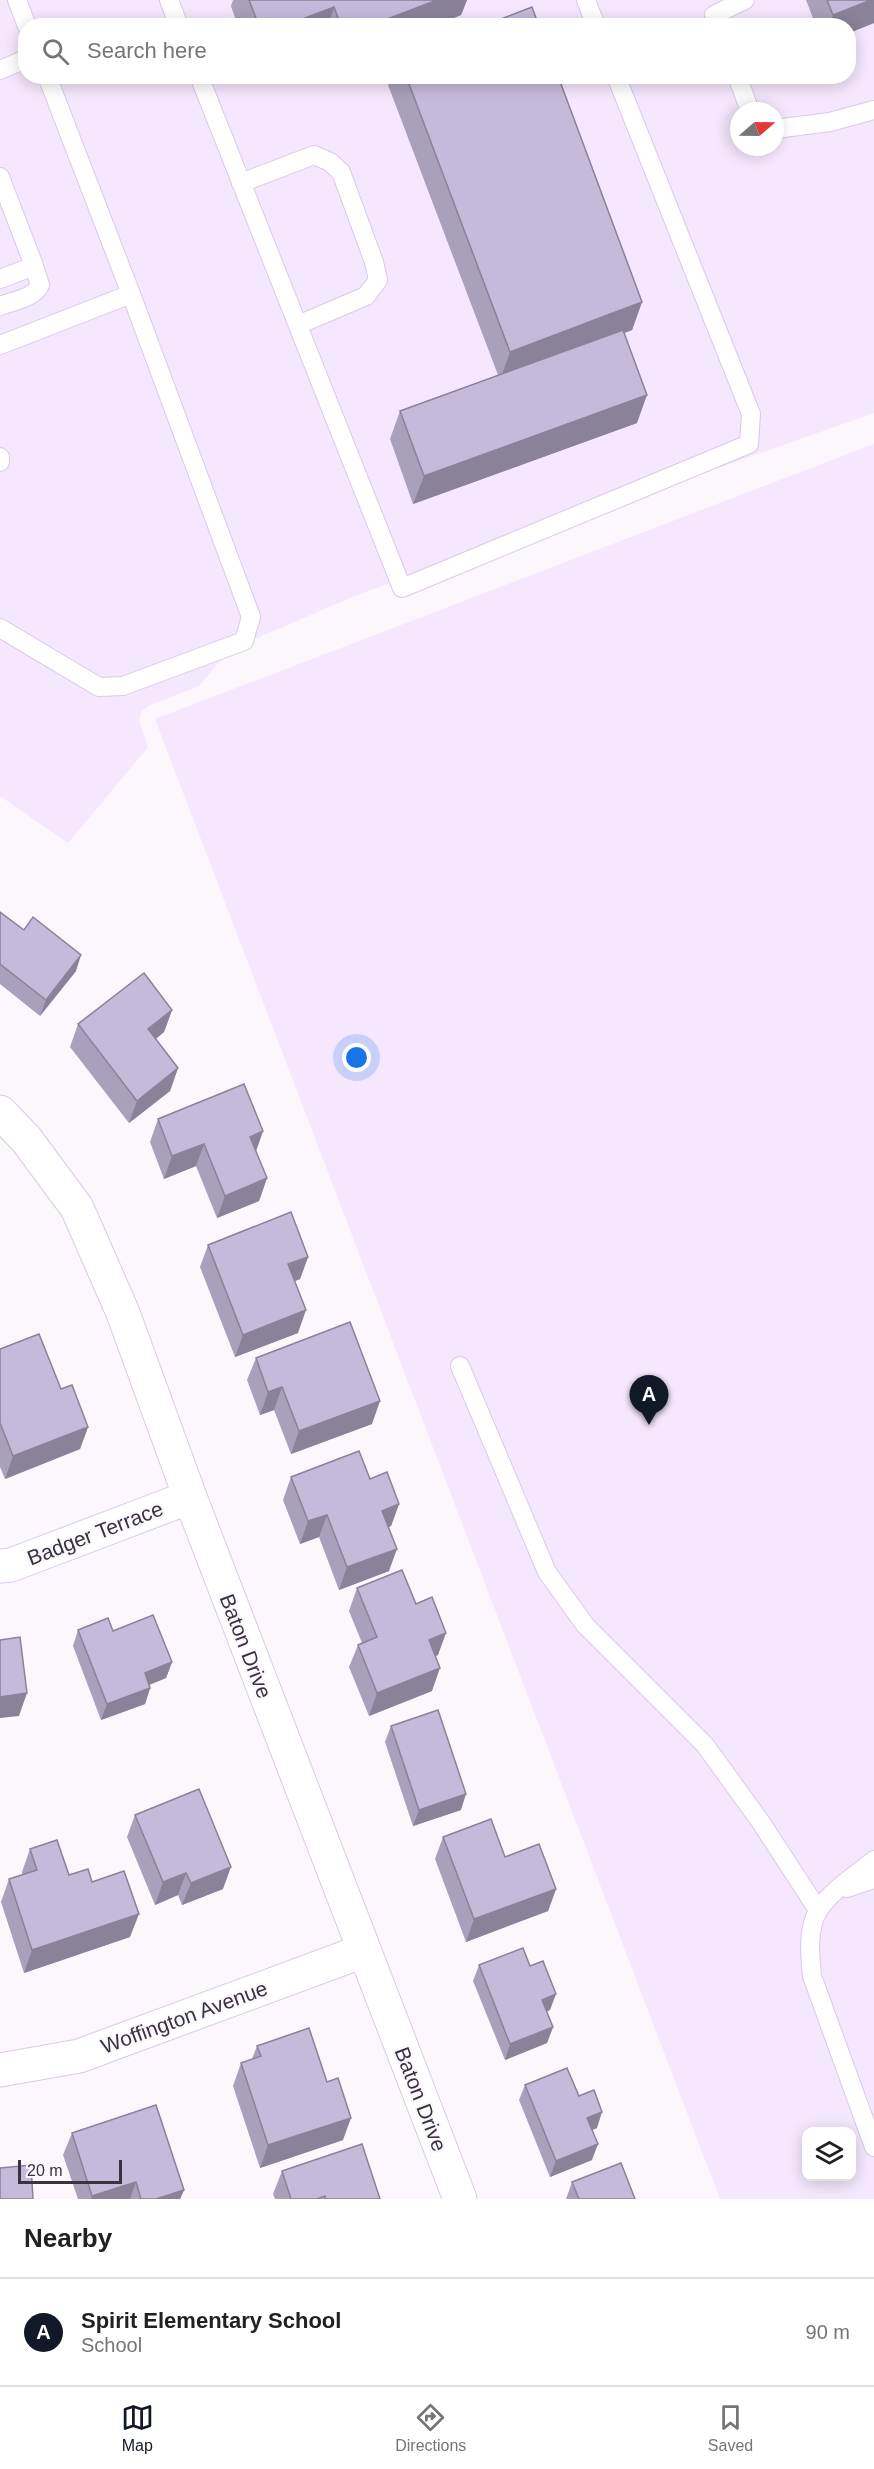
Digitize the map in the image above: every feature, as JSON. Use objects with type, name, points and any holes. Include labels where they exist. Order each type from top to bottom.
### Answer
[{"type":"street","name":"Baton Drive","points":[[0,1112],[26,1139],[77,1208],[123,1312],[190,1497],[460,2199]]},
{"type":"street","name":"Badger Terrace","points":[[0,1566],[11,1565],[190,1497]]},
{"type":"street","name":"Woffington Avenue","points":[[0,2070],[79,2056],[363,1951]]},
{"type":"lane","points":[[18,0],[24,18]]},
{"type":"lane","points":[[169,0],[176,18]]},
{"type":"lane","points":[[586,0],[593,18]]},
{"type":"lane","points":[[714,13],[745,0]]},
{"type":"lane","points":[[0,70],[18,62]]},
{"type":"lane","points":[[0,628],[99,687],[123,686],[244,641],[251,617],[50,84]]},
{"type":"lane","points":[[202,84],[402,588],[749,444],[751,414],[619,84]]},
{"type":"lane","points":[[740,84],[747,102]]},
{"type":"lane","points":[[784,128],[830,122],[874,110]]},
{"type":"lane","points":[[242,183],[314,155],[330,162],[341,172],[374,262],[378,280],[366,296],[298,325]]},
{"type":"lane","points":[[0,177],[40,285],[38,291],[0,306]]},
{"type":"lane","points":[[0,279],[33,264]]},
{"type":"lane","points":[[0,345],[131,294]]},
{"type":"lane","points":[[0,457],[0,462]]},
{"type":"lane","points":[[460,1365],[547,1572],[585,1625],[705,1745],[760,1821],[818,1910]]},
{"type":"lane","points":[[874,1860],[836,1891],[818,1910],[812,1929],[809,1952],[812,1976],[874,2147]]},
{"type":"lane","points":[[836,1891],[874,1879]]},
{"type":"shaded area","points":[[0,0],[874,0],[874,413],[357,595],[229,650],[199,686],[150,705],[142,711],[139,720],[148,747],[68,843],[0,796]]},
{"type":"shaded area","points":[[874,444],[874,2199],[720,2199],[155,719]]},
{"type":"building","points":[[249,0],[437,0],[390,18],[338,18],[334,7],[305,18],[256,18]]},
{"type":"building","points":[[827,0],[871,0],[833,15]]},
{"type":"building","points":[[532,7],[536,18],[504,18]]},
{"type":"building","points":[[409,84],[561,84],[642,302],[510,352]]},
{"type":"building","points":[[623,330],[647,395],[424,476],[400,411]]},
{"type":"building","points":[[0,912],[24,930],[33,917],[81,955],[46,1000],[0,964]]},
{"type":"building","points":[[144,973],[172,1010],[148,1029],[178,1068],[137,1101],[78,1024]]},
{"type":"building","points":[[244,1084],[263,1131],[250,1137],[267,1178],[225,1196],[204,1144],[172,1156],[158,1119]]},
{"type":"building","points":[[291,1212],[308,1257],[288,1264],[306,1310],[243,1335],[208,1245]]},
{"type":"building","points":[[350,1322],[380,1401],[299,1431],[282,1387],[268,1392],[256,1358]]},
{"type":"building","points":[[39,1334],[61,1389],[72,1385],[88,1427],[13,1456],[0,1423],[0,1349]]},
{"type":"building","points":[[359,1451],[370,1479],[387,1472],[399,1504],[382,1511],[397,1549],[347,1567],[327,1515],[308,1521],[291,1477]]},
{"type":"building","points":[[402,1570],[416,1604],[432,1597],[446,1633],[429,1640],[440,1668],[377,1693],[358,1645],[377,1637],[357,1588]]},
{"type":"building","points":[[153,1615],[172,1662],[145,1673],[150,1688],[107,1704],[78,1630],[108,1618],[113,1631]]},
{"type":"building","points":[[20,1637],[27,1693],[0,1697],[0,1640]]},
{"type":"building","points":[[438,1710],[466,1794],[419,1810],[391,1726]]},
{"type":"building","points":[[199,1789],[231,1867],[191,1883],[186,1873],[163,1882],[135,1815]]},
{"type":"building","points":[[491,1819],[505,1857],[539,1844],[556,1889],[474,1919],[443,1837]]},
{"type":"building","points":[[57,1840],[69,1875],[88,1869],[92,1882],[124,1871],[139,1914],[32,1950],[9,1879],[37,1870],[30,1849]]},
{"type":"building","points":[[523,1948],[530,1966],[543,1961],[556,1994],[542,2000],[553,2027],[510,2044],[479,1965]]},
{"type":"building","points":[[309,2028],[327,2082],[338,2078],[351,2118],[268,2145],[241,2063],[261,2056],[257,2046]]},
{"type":"building","points":[[567,2068],[579,2096],[594,2090],[602,2112],[587,2118],[598,2144],[556,2161],[525,2085]]},
{"type":"building","points":[[156,2105],[184,2190],[156,2199],[141,2199],[136,2182],[92,2196],[72,2133]]},
{"type":"building","points":[[362,2144],[380,2199],[325,2199],[325,2196],[317,2199],[291,2199],[282,2171]]},
{"type":"building","points":[[621,2163],[635,2199],[579,2199],[572,2182]]},
{"type":"building","points":[[31,2165],[33,2199],[0,2199],[0,2168]]},
{"type":"place","name":"Spirit Elementary School","points":[[649,1425]]}]
